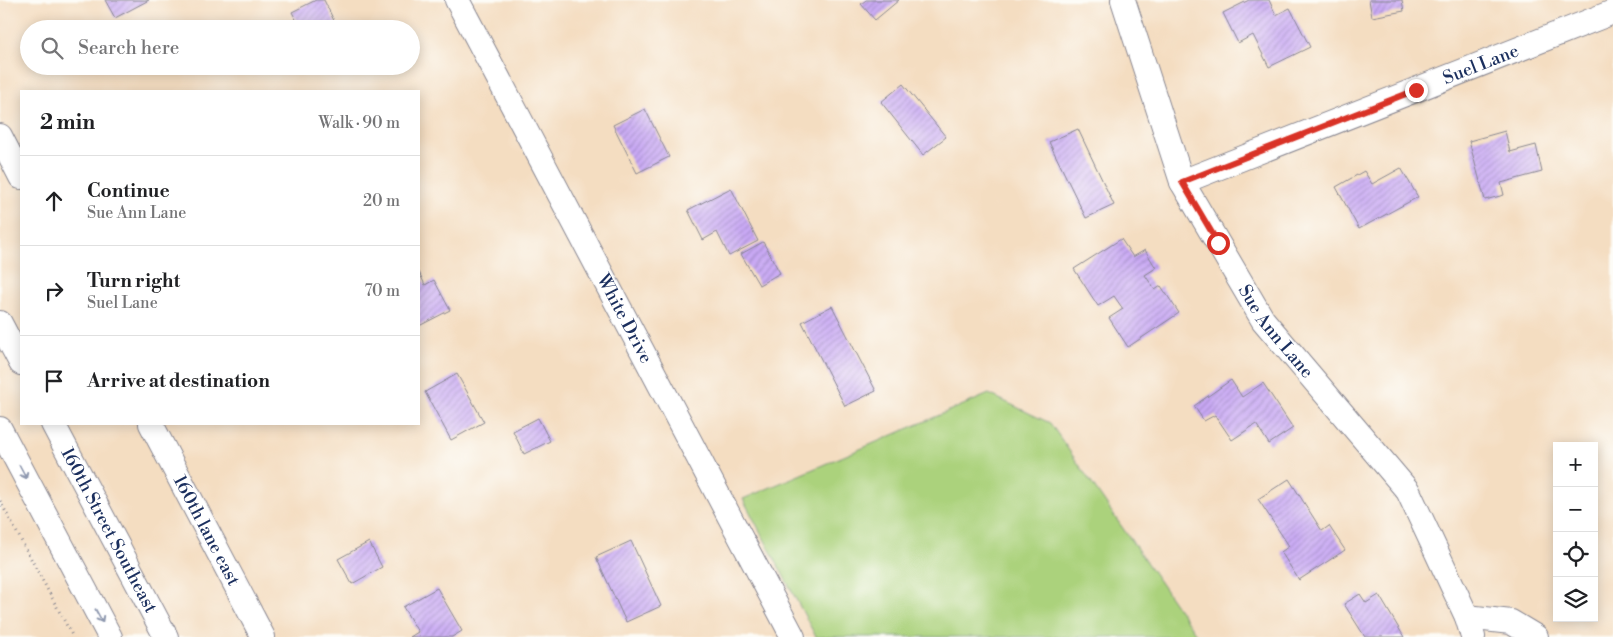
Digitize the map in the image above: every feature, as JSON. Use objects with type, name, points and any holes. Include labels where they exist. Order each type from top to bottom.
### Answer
[{"type":"street","name":"White Drive","points":[[457,0],[793,637]]},
{"type":"street","name":"Sue Ann Lane","points":[[1123,0],[1182,182],[1263,320],[1408,491],[1470,627]]},
{"type":"street","name":"Suel Lane","points":[[1182,182],[1613,12]]},
{"type":"street","points":[[0,136],[20,175]]},
{"type":"street","points":[[0,323],[20,361]]},
{"type":"street","name":"160th Street Southeast","points":[[54,425],[166,637]]},
{"type":"street","name":"160th lane east","points":[[152,425],[263,637]]},
{"type":"street","points":[[0,429],[110,637]]},
{"type":"street","points":[[1470,627],[1511,622],[1536,637]]},
{"type":"path","points":[[0,501],[73,637]]},
{"type":"green space","points":[[989,394],[1050,423],[1198,637],[816,637],[743,499]]},
{"type":"building","points":[[105,0],[149,0],[115,18]]},
{"type":"building","points":[[316,0],[324,0],[334,20],[296,20],[292,12]]},
{"type":"building","points":[[866,0],[899,0],[875,20],[861,4]]},
{"type":"building","points":[[1249,0],[1269,0],[1276,15],[1290,8],[1310,47],[1269,67],[1253,35],[1238,43],[1223,13]]},
{"type":"building","points":[[1369,0],[1402,0],[1404,11],[1372,17]]},
{"type":"building","points":[[903,84],[946,137],[923,155],[881,102]]},
{"type":"building","points":[[645,109],[669,157],[637,173],[613,125]]},
{"type":"building","points":[[1078,129],[1114,205],[1086,218],[1049,142]]},
{"type":"building","points":[[1505,131],[1510,152],[1536,145],[1542,172],[1501,183],[1504,195],[1485,200],[1469,141]]},
{"type":"building","points":[[1401,168],[1418,197],[1359,229],[1336,187],[1364,171],[1372,184]]},
{"type":"building","points":[[731,188],[758,241],[729,256],[717,232],[703,240],[688,210]]},
{"type":"building","points":[[1121,239],[1133,257],[1145,250],[1156,268],[1145,275],[1155,290],[1161,286],[1179,313],[1128,347],[1109,318],[1123,309],[1114,296],[1098,306],[1074,269]]},
{"type":"building","points":[[763,242],[780,273],[759,285],[741,254]]},
{"type":"building","points":[[420,274],[425,285],[434,280],[450,310],[420,325]]},
{"type":"building","points":[[832,306],[876,391],[845,406],[802,322]]},
{"type":"building","points":[[457,374],[484,422],[451,440],[425,392]]},
{"type":"building","points":[[1231,380],[1242,397],[1263,383],[1293,428],[1269,444],[1256,424],[1232,440],[1215,415],[1204,421],[1194,406]]},
{"type":"building","points":[[538,418],[550,441],[524,454],[513,431]]},
{"type":"building","points":[[1289,479],[1322,531],[1329,526],[1345,550],[1299,580],[1281,552],[1289,546],[1258,499]]},
{"type":"building","points":[[631,541],[661,606],[626,622],[596,557]]},
{"type":"building","points":[[369,542],[382,567],[352,584],[338,559]]},
{"type":"building","points":[[437,588],[462,631],[452,637],[410,637],[418,632],[403,607]]},
{"type":"building","points":[[1360,594],[1366,603],[1379,595],[1404,637],[1365,637],[1344,604]]},
{"type":"route","points":[[1218,243],[1182,182],[1416,90]]}]
